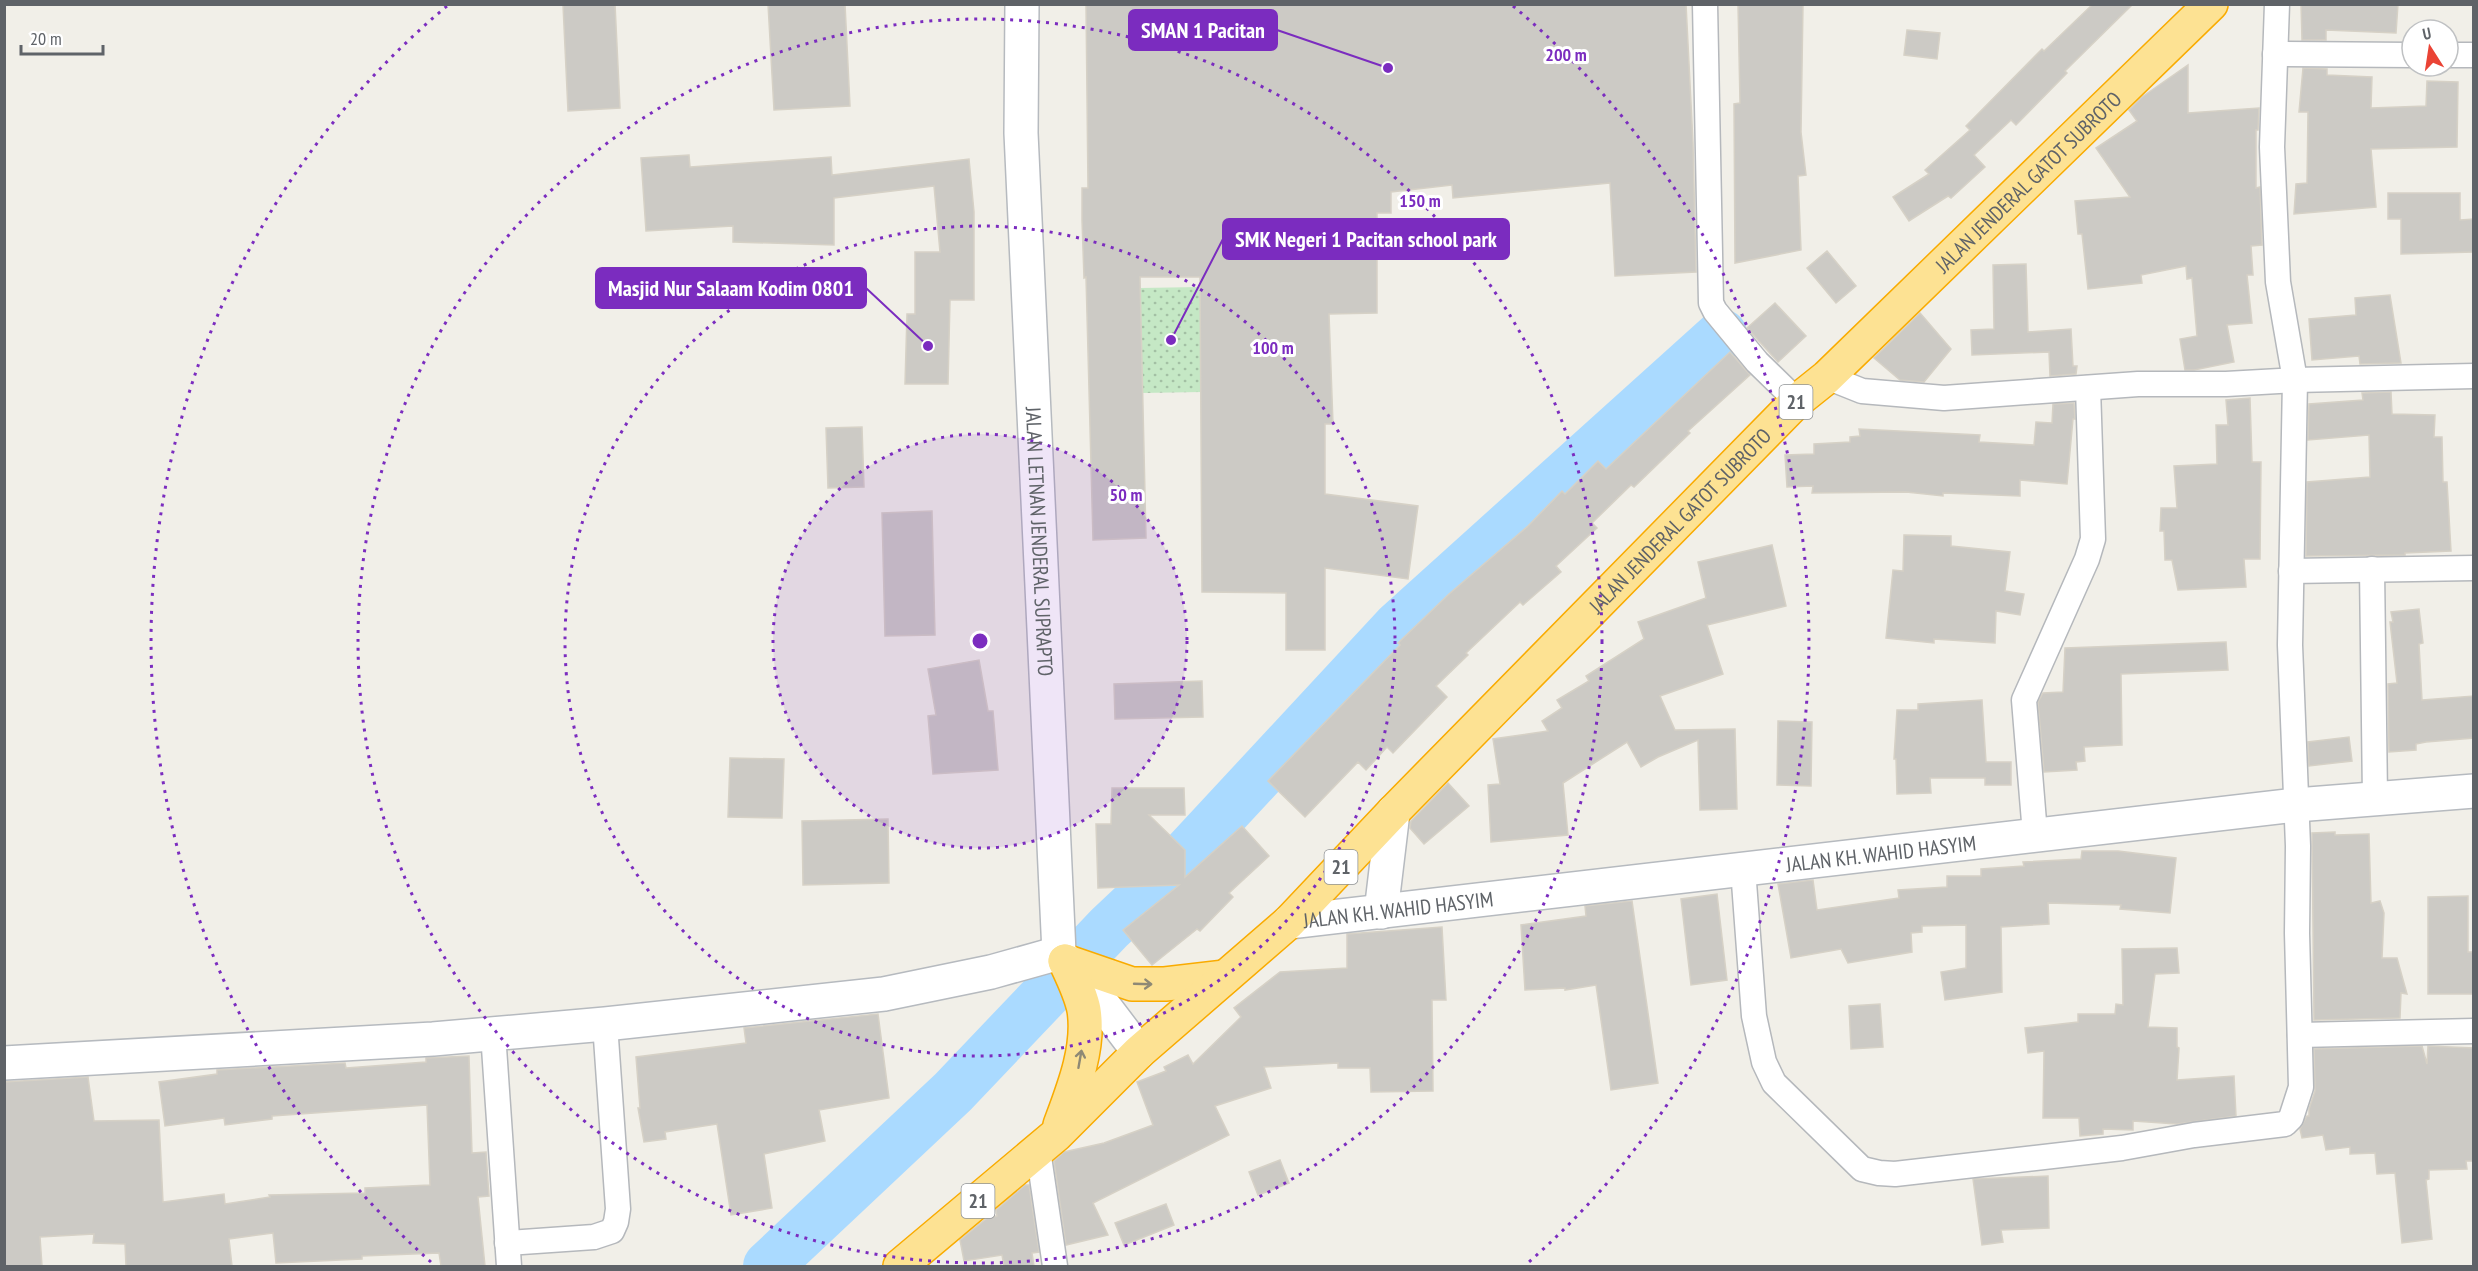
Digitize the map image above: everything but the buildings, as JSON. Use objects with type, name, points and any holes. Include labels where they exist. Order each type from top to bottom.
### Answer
[{"type":"highway","name":"JALAN JENDERAL GATOT SUBROTO","points":[[1289,922],[1393,812],[1797,401],[1827,377],[2211,4]]},
{"type":"highway","name":"21","points":[[900,1266],[1047,1143],[1139,1052],[1289,922]]},
{"type":"highway","points":[[1071,967],[1132,984],[1165,984],[1226,976]]},
{"type":"highway","points":[[1047,1143],[1076,1081],[1084,1037],[1084,1008],[1071,967]]},
{"type":"street","name":"JALAN LETNAN JENDERAL SUPRAPTO","points":[[1022,4],[1021,133],[1071,967]]},
{"type":"street","points":[[1705,4],[1711,214],[1710,296],[1715,311],[1757,362],[1797,401]]},
{"type":"street","points":[[1743,869],[1754,1016],[1764,1062],[1774,1083],[1862,1169],[1894,1174],[2122,1148],[2194,1135],[2286,1124],[2291,1118],[2301,1087],[2296,805],[2290,645],[2295,380],[2278,282],[2272,147],[2277,4]]},
{"type":"street","points":[[2275,54],[2400,55]]},
{"type":"street","points":[[1827,377],[1862,391],[1944,398],[2138,384],[2226,384],[2474,376]]},
{"type":"street","points":[[2035,834],[2024,700],[2087,559],[2093,538],[2088,388]]},
{"type":"street","points":[[2291,571],[2474,568]]},
{"type":"street","points":[[2373,569],[2375,798]]},
{"type":"street","name":"JALAN KH. WAHID HASYIM","points":[[1289,922],[2296,805],[2474,791]]},
{"type":"street","points":[[1381,912],[1393,812]]},
{"type":"street","points":[[4,1063],[433,1039],[605,1024],[884,994],[991,972],[1071,967],[1139,1052]]},
{"type":"street","points":[[493,1032],[508,1255],[594,1238],[612,1231],[616,1222],[618,1209],[605,1024]]},
{"type":"street","points":[[2300,1035],[2474,1031]]},
{"type":"street","points":[[1047,1143],[1055,1266]]},
{"type":"green space","points":[[1200,287],[1202,392],[1141,393],[1140,288]]},
{"type":"waterway","points":[[768,1266],[953,1092],[1109,928],[1178,863],[1398,626],[1722,334]]},
{"type":"place","name":"SMAN 1 Pacitan","points":[[1388,68]]},
{"type":"place","name":"SMK Negeri 1 Pacitan school park","points":[[1171,340]]},
{"type":"place","name":"Masjid Nur Salaam Kodim 0801","points":[[928,346]]}]
